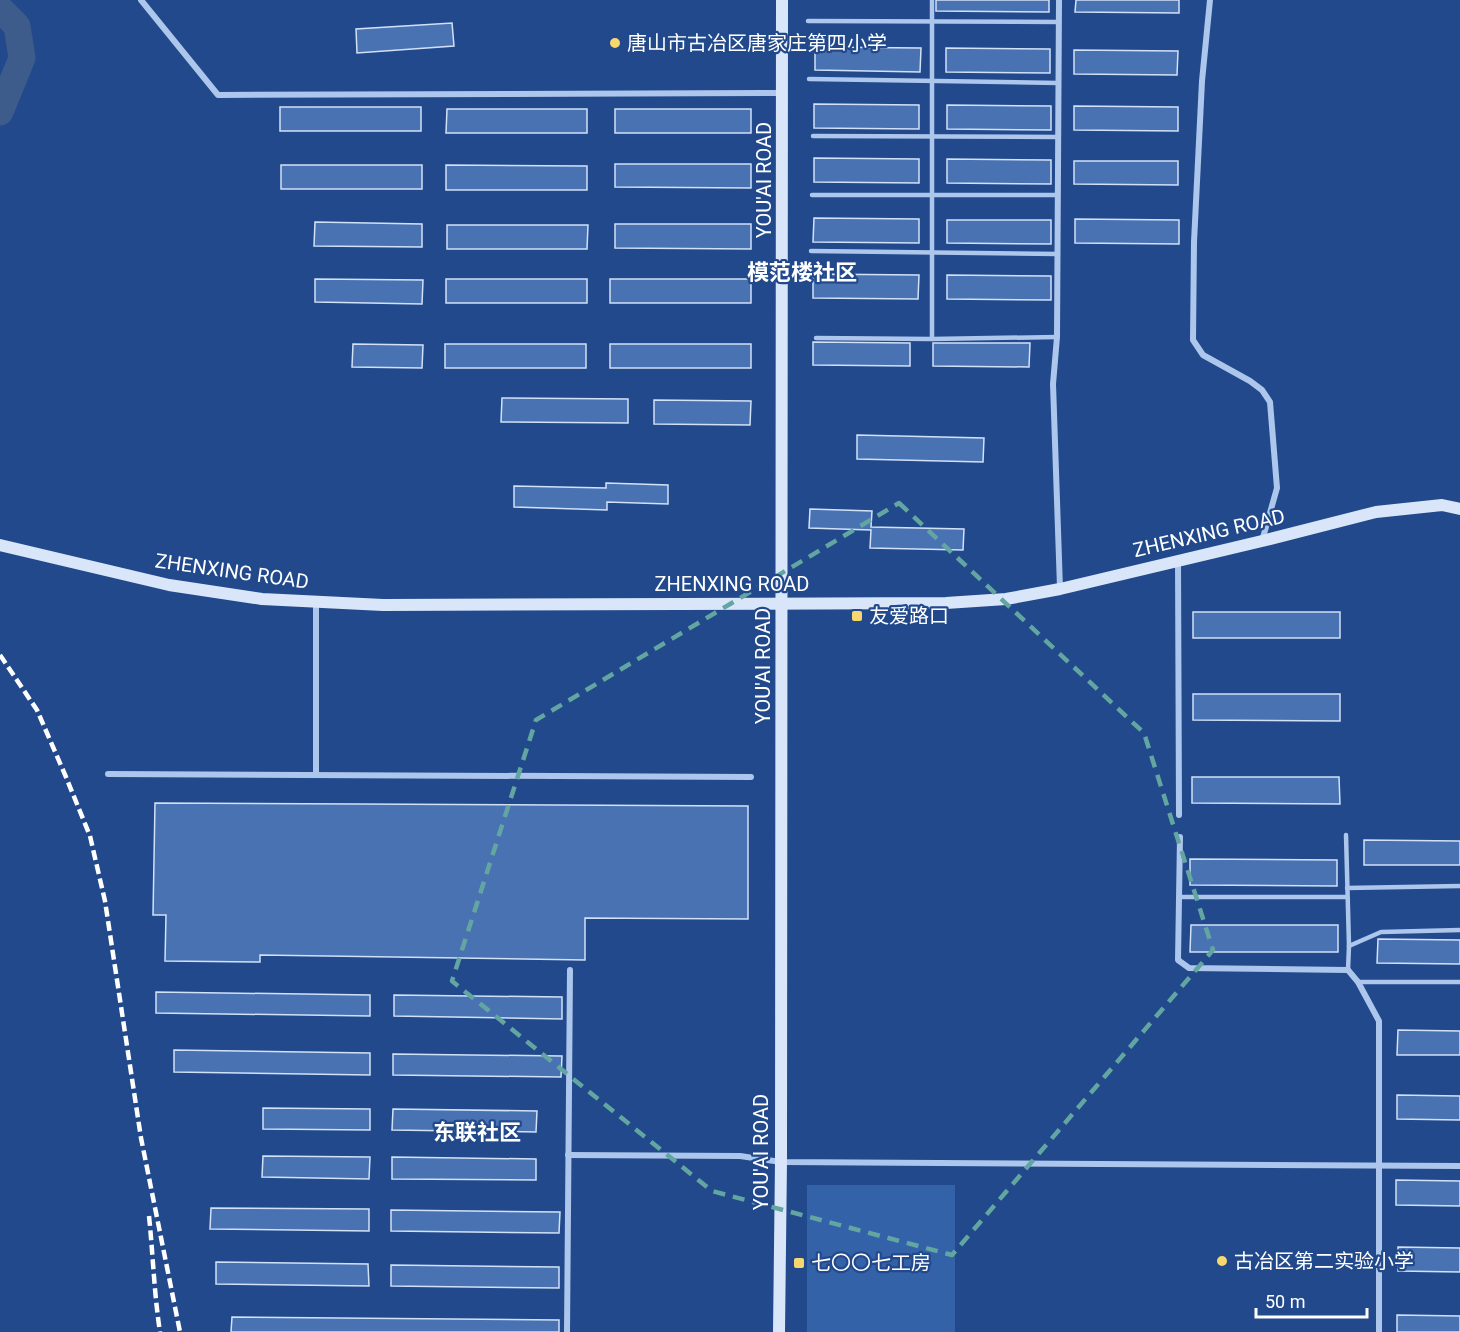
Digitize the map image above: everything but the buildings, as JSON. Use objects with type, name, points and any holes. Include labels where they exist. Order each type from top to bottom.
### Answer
[{"type":"street","points":[[141,0],[218,95],[783,93]]},
{"type":"street","name":"YOU'AI ROAD","points":[[779,1332],[782,0]]},
{"type":"street","points":[[1059,0],[1057,337],[1053,384],[1060,589]]},
{"type":"street","points":[[1210,0],[1202,92],[1194,242],[1193,340],[1203,355],[1250,381],[1262,390],[1270,402],[1277,488],[1262,541]]},
{"type":"street","name":"ZHENXING ROAD","points":[[0,545],[169,585],[262,599],[382,606],[946,603],[1006,599],[1060,589],[1376,512],[1442,506],[1460,509]]},
{"type":"street","points":[[1178,561],[1179,815]]},
{"type":"street","points":[[316,602],[316,775]]},
{"type":"street","points":[[108,774],[751,777]]},
{"type":"street","points":[[1180,837],[1178,960],[1189,968],[1347,970],[1358,982],[1379,1021],[1379,1332]]},
{"type":"street","points":[[567,1332],[570,970]]},
{"type":"street","points":[[568,1155],[740,1156],[781,1162],[1460,1166]]},
{"type":"lane","points":[[932,0],[932,339]]},
{"type":"lane","points":[[808,21],[1059,22]]},
{"type":"lane","points":[[809,79],[1058,83]]},
{"type":"lane","points":[[813,136],[1058,137]]},
{"type":"lane","points":[[812,195],[1058,195]]},
{"type":"lane","points":[[811,251],[1058,254]]},
{"type":"lane","points":[[816,338],[1057,337]]},
{"type":"lane","points":[[1346,835],[1349,946],[1347,970]]},
{"type":"lane","points":[[1347,888],[1460,886]]},
{"type":"lane","points":[[1179,897],[1347,897]]},
{"type":"lane","points":[[1349,946],[1382,932],[1460,930]]},
{"type":"lane","points":[[1358,982],[1460,982]]},
{"type":"highlighted area","points":[[899,503],[1144,733],[1213,950],[952,1255],[712,1191],[452,981],[536,720]]},
{"type":"shaded area","points":[[807,1185],[955,1185],[955,1332],[807,1332]]},
{"type":"waterway","points":[[0,9],[17,26],[22,58],[0,112]]},
{"type":"railway","points":[[0,655],[37,710],[90,836],[105,901],[141,1138],[180,1332]]},
{"type":"railway","points":[[149,1216],[160,1332]]},
{"type":"place","name":"唐山市古冶区唐家庄第四小学","points":[[615,43]]},
{"type":"place","name":"友爱路口","points":[[857,616]]},
{"type":"place","name":"古冶区第二实验小学","points":[[1222,1261]]},
{"type":"place","name":"七〇〇七工房","points":[[799,1263]]},
{"type":"district","name":"模范楼社区","points":[[802,272]]},
{"type":"district","name":"东联社区","points":[[477,1132]]}]
